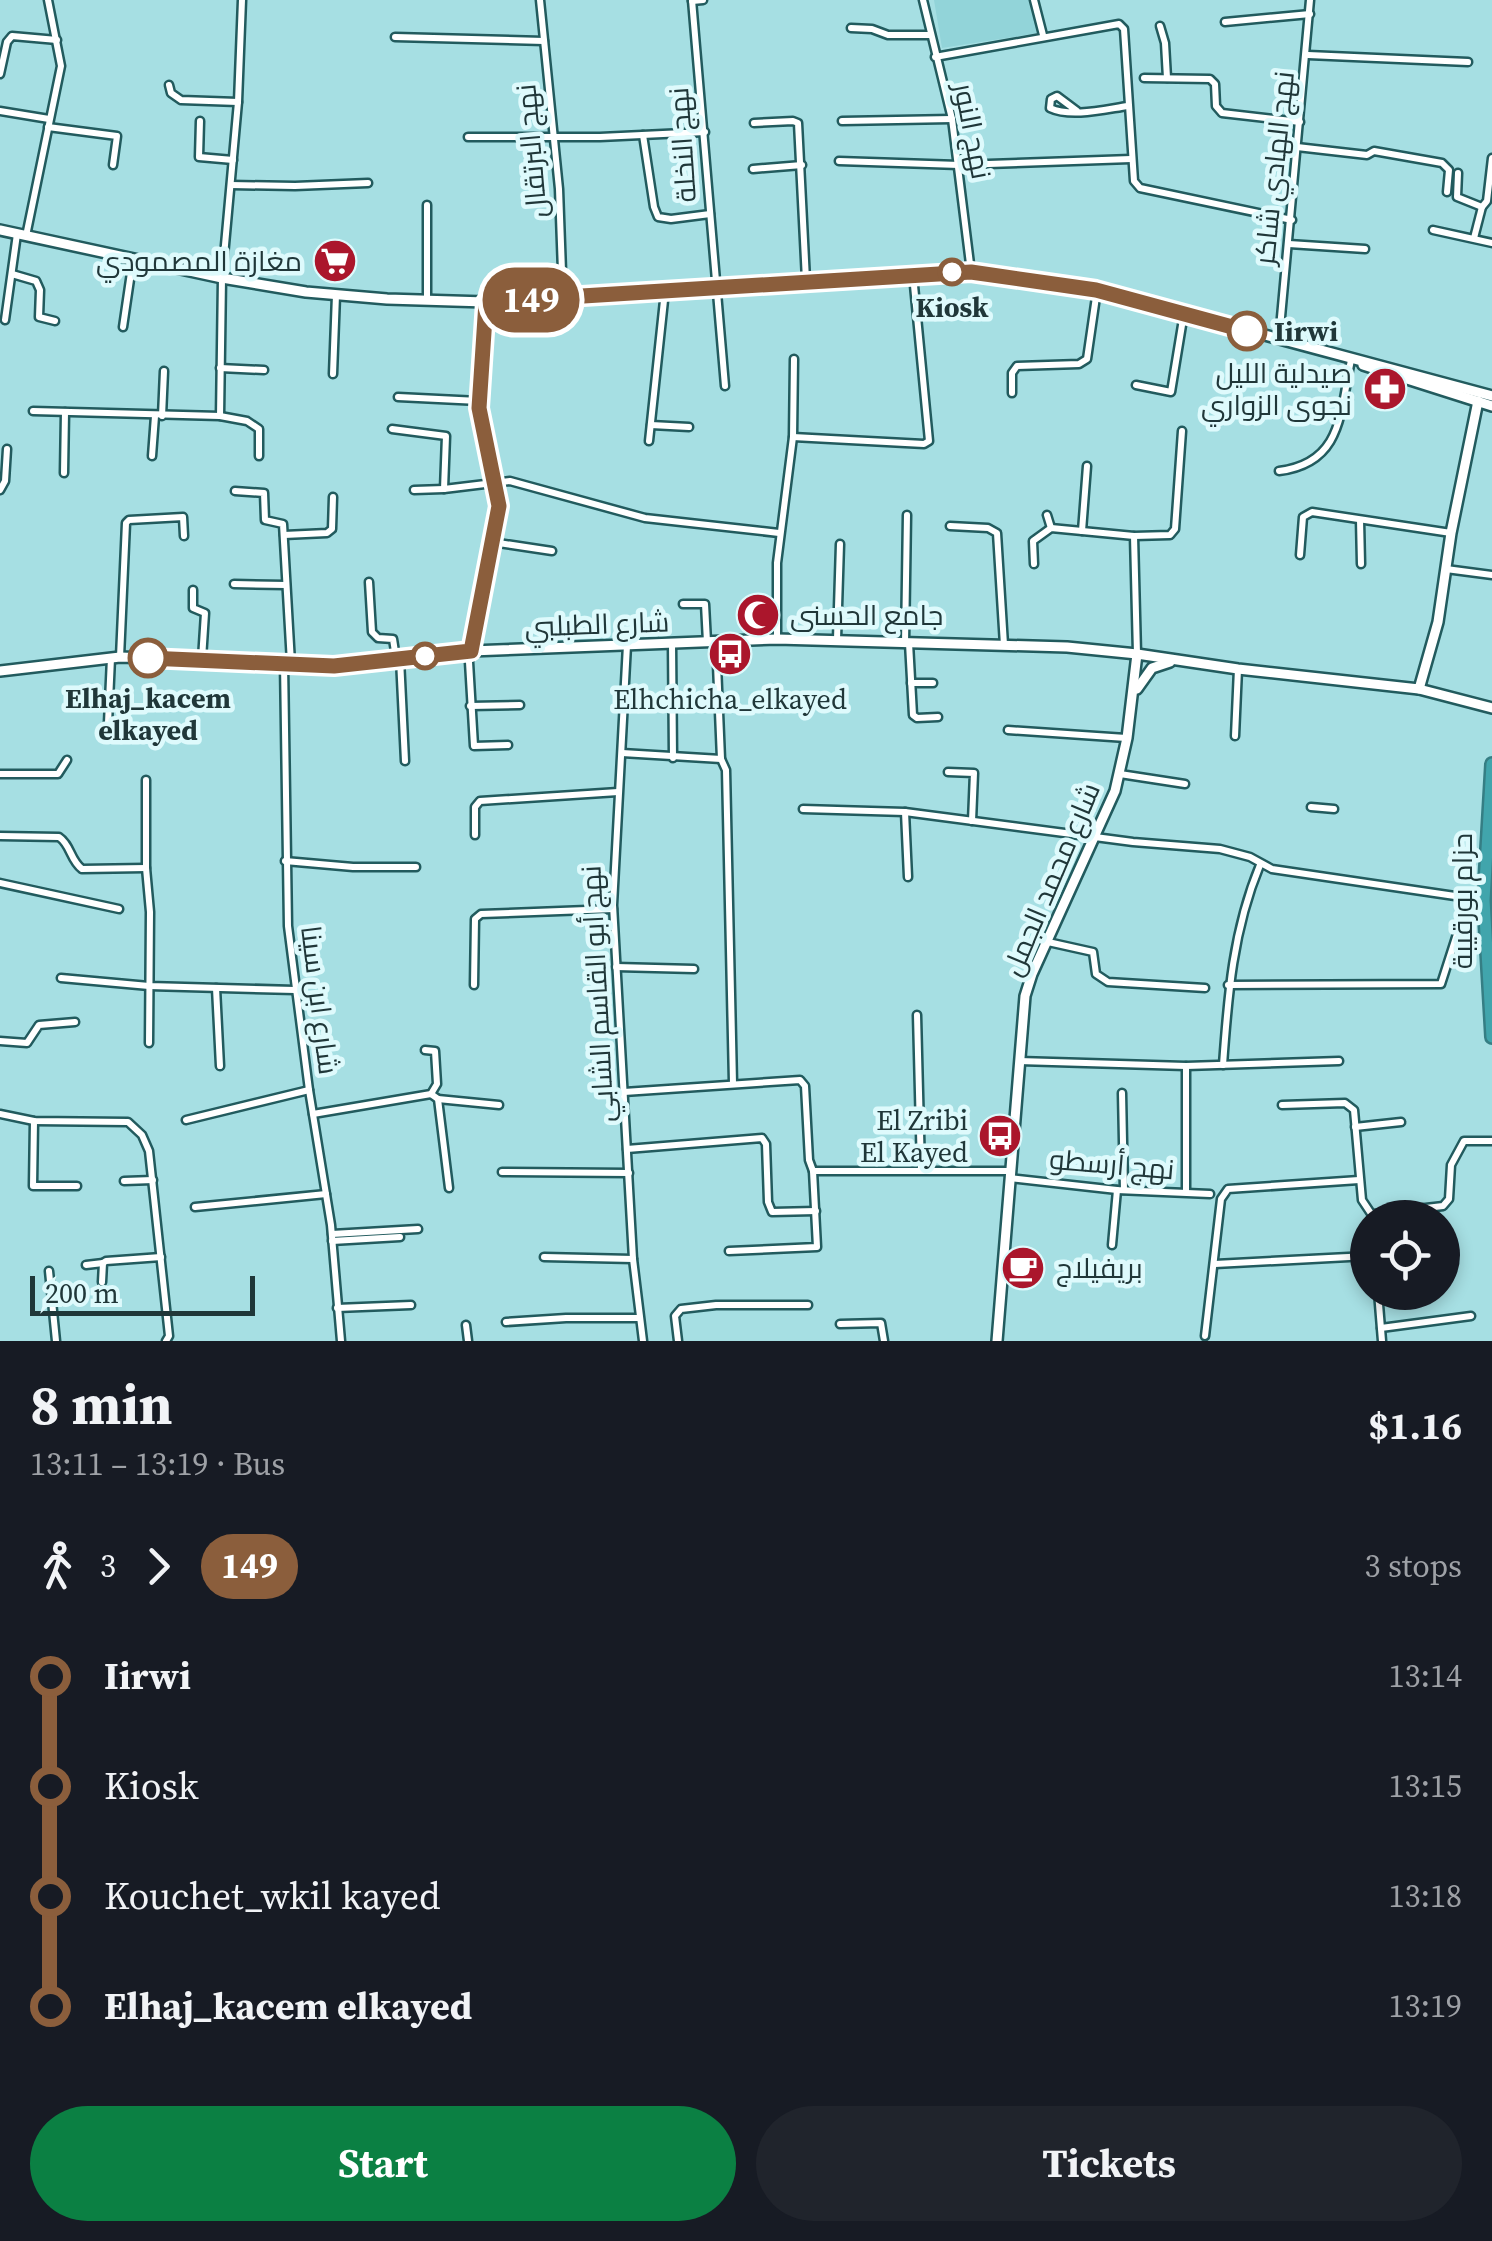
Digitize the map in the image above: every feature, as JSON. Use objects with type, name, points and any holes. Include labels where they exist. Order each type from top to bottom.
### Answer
[{"type":"highway","name":"حزام بورقيبة","points":[[1492,764],[1479,900],[1492,1037]]},
{"type":"street","points":[[5,320],[12,274],[61,66],[48,0]]},
{"type":"street","points":[[220,416],[222,278],[238,102],[242,0]]},
{"type":"street","name":"نهج البرتقال","points":[[540,0],[561,223],[563,299]]},
{"type":"street","points":[[692,0],[703,0]]},
{"type":"street","name":"نهج النخلة","points":[[692,0],[725,386]]},
{"type":"street","name":"نهج النور","points":[[923,0],[952,119],[971,272]]},
{"type":"street","points":[[1034,0],[1043,36]]},
{"type":"street","name":"نهج الهادي شاكر","points":[[1279,340],[1308,56],[1310,0]]},
{"type":"street","points":[[1225,22],[1310,14]]},
{"type":"street","points":[[934,56],[1119,24],[1124,29],[1131,159],[1134,181],[1140,188],[1292,220]]},
{"type":"street","points":[[1160,26],[1167,78]]},
{"type":"street","points":[[851,28],[888,35],[930,35]]},
{"type":"street","points":[[0,74],[12,36],[57,40]]},
{"type":"street","points":[[395,37],[544,40]]},
{"type":"street","points":[[1308,56],[1468,62]]},
{"type":"street","points":[[1144,78],[1210,79],[1215,84],[1216,106],[1222,113],[1300,122]]},
{"type":"street","points":[[170,85],[171,93],[181,100],[238,102]]},
{"type":"street","points":[[1076,111],[1128,106]]},
{"type":"street","points":[[0,111],[117,136],[113,166]]},
{"type":"street","points":[[842,121],[952,119]]},
{"type":"street","points":[[754,124],[793,120],[798,123],[806,280]]},
{"type":"street","points":[[200,121],[199,157],[233,160]]},
{"type":"street","points":[[468,138],[704,132]]},
{"type":"street","points":[[643,135],[658,217],[670,220],[710,214]]},
{"type":"street","points":[[1298,147],[1367,155],[1374,151],[1442,163],[1448,170],[1446,192]]},
{"type":"street","points":[[1474,238],[1487,201],[1492,158]]},
{"type":"street","points":[[839,161],[958,164],[1131,159]]},
{"type":"street","points":[[753,169],[802,165]]},
{"type":"street","points":[[1458,174],[1456,197],[1482,207]]},
{"type":"street","points":[[231,184],[368,182]]},
{"type":"street","points":[[427,205],[428,300]]},
{"type":"street","points":[[0,230],[222,278],[336,295],[428,300],[563,299],[714,286],[971,272],[1096,290],[1492,396]]},
{"type":"street","points":[[1433,230],[1492,243]]},
{"type":"street","points":[[1289,244],[1365,250]]},
{"type":"street","points":[[123,327],[133,260]]},
{"type":"street","points":[[12,274],[36,281],[40,317],[55,321]]},
{"type":"street","points":[[793,437],[928,442],[913,274]]},
{"type":"street","points":[[1012,393],[1012,373],[1017,366],[1079,364],[1086,359],[1096,290]]},
{"type":"street","points":[[649,441],[665,291]]},
{"type":"street","points":[[333,374],[336,295]]},
{"type":"street","points":[[486,302],[479,401],[499,506],[471,651],[470,706],[474,746],[508,745]]},
{"type":"street","points":[[1136,386],[1171,392],[1184,312]]},
{"type":"street","points":[[777,638],[779,533],[793,437],[794,359]]},
{"type":"street","points":[[1351,360],[1376,372],[1492,406]]},
{"type":"street","points":[[1279,471],[1300,468],[1329,448],[1351,360]]},
{"type":"street","points":[[220,368],[264,370]]},
{"type":"street","points":[[152,456],[164,371]]},
{"type":"street","points":[[398,397],[479,401]]},
{"type":"street","points":[[1420,689],[1438,622],[1451,533],[1478,402]]},
{"type":"street","points":[[33,410],[220,416],[257,424],[258,456]]},
{"type":"street","points":[[64,473],[65,412]]},
{"type":"street","points":[[651,424],[688,427]]},
{"type":"street","points":[[392,429],[446,436],[444,489]]},
{"type":"street","points":[[1034,564],[1033,541],[1052,528],[1134,536],[1170,534],[1176,529],[1182,431]]},
{"type":"street","points":[[0,490],[6,481],[7,448]]},
{"type":"street","points":[[1082,531],[1086,466]]},
{"type":"street","points":[[414,490],[510,481],[645,518],[779,533]]},
{"type":"street","points":[[234,490],[264,494],[266,520],[278,520],[284,536],[327,533],[332,529],[333,497]]},
{"type":"street","points":[[1300,555],[1303,518],[1312,512],[1451,533]]},
{"type":"street","points":[[907,514],[907,643],[912,715],[938,718]]},
{"type":"street","points":[[1047,514],[1052,528]]},
{"type":"street","points":[[108,724],[126,523],[183,518],[184,536]]},
{"type":"street","points":[[1360,520],[1362,564]]},
{"type":"street","points":[[950,526],[988,528],[996,533],[1004,646]]},
{"type":"street","name":"شارع ابن سينا","points":[[284,536],[288,663],[285,862],[295,990],[332,1237],[342,1341]]},
{"type":"street","points":[[1134,536],[1138,654],[1238,670],[1420,689],[1492,708]]},
{"type":"street","points":[[492,542],[552,551]]},
{"type":"street","points":[[837,639],[840,544]]},
{"type":"street","points":[[1446,569],[1492,575]]},
{"type":"street","points":[[368,582],[372,632],[378,638],[393,639],[398,659],[405,761]]},
{"type":"street","points":[[234,584],[286,585]]},
{"type":"street","points":[[193,590],[194,608],[205,613],[202,659]]},
{"type":"street","points":[[683,604],[705,604],[720,759],[726,770],[733,1083]]},
{"type":"street","name":"شارع الطبلبي","points":[[0,671],[116,658],[334,666],[471,651],[777,638],[1067,646],[1138,654]]},
{"type":"street","points":[[672,643],[673,758]]},
{"type":"street","name":"نهج أبو القاسم الشابي","points":[[627,645],[613,909],[633,1259],[644,1341]]},
{"type":"street","name":"شارع محمد الجمل","points":[[997,1341],[1025,996],[1120,774],[1138,654]]},
{"type":"street","points":[[1133,696],[1152,668],[1179,661]]},
{"type":"street","points":[[1235,736],[1238,670]]},
{"type":"street","points":[[910,683],[933,683]]},
{"type":"street","points":[[470,706],[520,705]]},
{"type":"street","points":[[1008,730],[1127,738]]},
{"type":"street","points":[[622,753],[720,759]]},
{"type":"street","points":[[0,774],[58,774],[68,760]]},
{"type":"street","points":[[948,772],[974,773],[972,820]]},
{"type":"street","points":[[1120,774],[1186,784]]},
{"type":"street","points":[[146,780],[148,1043]]},
{"type":"street","points":[[475,835],[475,807],[480,801],[618,792]]},
{"type":"street","points":[[1312,806],[1334,808]]},
{"type":"street","points":[[803,809],[905,812],[1221,850],[1278,870],[1479,900],[1459,928],[1442,984],[1228,985]]},
{"type":"street","points":[[905,812],[908,877]]},
{"type":"street","points":[[0,836],[59,837],[66,842],[74,864],[82,869],[146,868]]},
{"type":"street","points":[[285,862],[416,867]]},
{"type":"street","points":[[1223,1065],[1228,985],[1239,922],[1258,863]]},
{"type":"street","points":[[0,884],[119,909]]},
{"type":"street","points":[[474,985],[474,919],[481,914],[613,909]]},
{"type":"street","points":[[1048,942],[1093,952],[1096,974],[1108,982],[1205,988]]},
{"type":"street","points":[[616,966],[694,970]]},
{"type":"street","points":[[61,978],[148,986],[295,990]]},
{"type":"street","points":[[216,988],[220,1066]]},
{"type":"street","points":[[917,1014],[921,1170]]},
{"type":"street","points":[[0,1041],[27,1043],[38,1025],[75,1022]]},
{"type":"street","points":[[425,1050],[435,1051],[434,1097],[449,1188]]},
{"type":"street","points":[[1018,1061],[1186,1066],[1338,1061]]},
{"type":"street","points":[[1186,1066],[1186,1192]]},
{"type":"street","points":[[624,1092],[795,1079],[805,1086],[818,1244],[814,1249],[729,1251]]},
{"type":"street","points":[[186,1120],[309,1090]]},
{"type":"street","points":[[1112,1245],[1120,1190],[1122,1093]]},
{"type":"street","points":[[313,1114],[434,1097],[498,1105]]},
{"type":"street","points":[[1282,1105],[1345,1102],[1354,1110],[1363,1200]]},
{"type":"street","points":[[0,1114],[34,1121],[128,1122],[142,1136],[149,1151],[153,1180],[170,1336],[166,1341]]},
{"type":"street","points":[[34,1121],[33,1186],[76,1186]]},
{"type":"street","points":[[1355,1126],[1401,1122]]},
{"type":"street","points":[[627,1150],[762,1138],[766,1144],[768,1202],[772,1212],[816,1210]]},
{"type":"street","points":[[1448,1200],[1451,1165],[1464,1142],[1492,1141]]},
{"type":"street","name":"نهج أرسطو","points":[[813,1171],[1011,1174],[1120,1190],[1210,1194]]},
{"type":"street","points":[[502,1172],[629,1173]]},
{"type":"street","points":[[124,1181],[153,1180]]},
{"type":"street","points":[[1205,1336],[1221,1199],[1228,1188],[1358,1180]]},
{"type":"street","points":[[195,1207],[326,1194]]},
{"type":"street","points":[[332,1237],[418,1229]]},
{"type":"street","points":[[332,1237],[400,1237]]},
{"type":"street","points":[[86,1265],[161,1257]]},
{"type":"street","points":[[544,1257],[633,1259]]},
{"type":"street","points":[[1215,1264],[1350,1257]]},
{"type":"street","points":[[102,1282],[103,1264]]},
{"type":"street","points":[[49,1272],[56,1341]]},
{"type":"street","points":[[338,1308],[411,1304]]},
{"type":"street","points":[[678,1341],[675,1316],[681,1310],[716,1305],[808,1305]]},
{"type":"street","points":[[1380,1310],[1382,1341]]},
{"type":"street","points":[[1381,1328],[1471,1316]]},
{"type":"street","points":[[506,1322],[638,1318]]},
{"type":"street","points":[[840,1324],[881,1324],[884,1341]]},
{"type":"street","points":[[466,1326],[468,1341]]},
{"type":"shaded area","points":[[934,0],[1030,0],[1038,33],[942,48]]},
{"type":"bus line","name":"149","points":[[148,658],[334,666],[471,651],[499,506],[479,408],[486,302],[971,272],[1096,290],[1247,331]]},
{"type":"place","name":"مغازة المصمودي","points":[[335,261]]},
{"type":"place","name":"Kiosk","points":[[952,272]]},
{"type":"place","name":"Iirwi","points":[[1247,331]]},
{"type":"place","name":"صيدلية الليل نجوى الزواري","points":[[1385,389]]},
{"type":"place","name":"جامع الحسنى","points":[[758,615]]},
{"type":"place","name":"Elhchicha_elkayed","points":[[730,654]]},
{"type":"place","name":"Elhaj_kacem elkayed","points":[[148,658]]},
{"type":"place","name":"El Zribi El Kayed","points":[[1000,1136]]},
{"type":"place","name":"بريفيلاج","points":[[1023,1268]]}]
